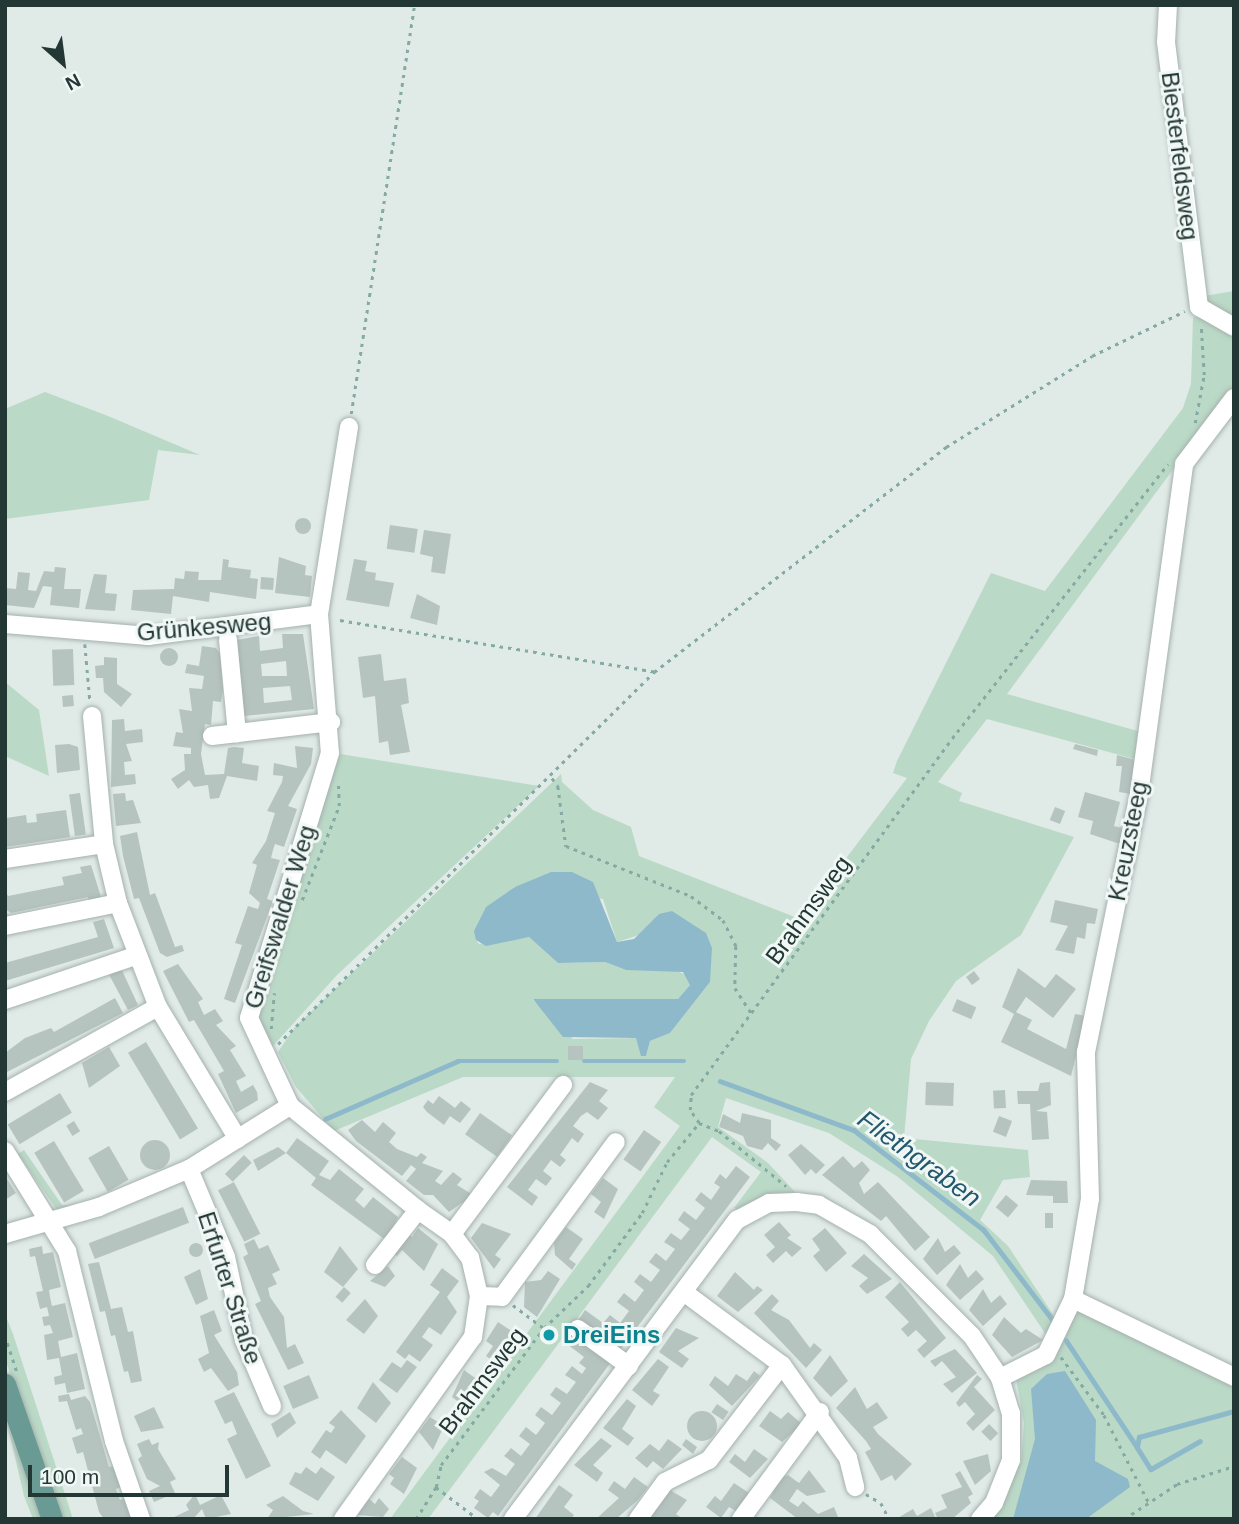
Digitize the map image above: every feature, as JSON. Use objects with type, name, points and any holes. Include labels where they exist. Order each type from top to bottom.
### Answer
[{"type":"main road","points":[[6,1390],[52,1519]]},
{"type":"street","name":"Biesterfeldsweg","points":[[1168,5],[1166,43],[1199,307]]},
{"type":"street","points":[[1199,307],[1234,327]]},
{"type":"street","name":"Kreuzsteeg","points":[[1046,1355],[1073,1299],[1090,1199],[1086,1052],[1139,794],[1184,464],[1234,398]]},
{"type":"street","name":"Greifswalder Weg","points":[[290,1106],[249,1018],[327,763],[331,722],[319,614],[349,427]]},
{"type":"street","name":"Grünkesweg","points":[[5,624],[148,636],[319,614]]},
{"type":"street","points":[[228,640],[237,734]]},
{"type":"street","points":[[92,716],[104,844],[118,903],[158,1007],[237,1139]]},
{"type":"street","points":[[212,736],[331,722]]},
{"type":"street","points":[[5,859],[104,844]]},
{"type":"street","points":[[5,926],[118,903]]},
{"type":"street","points":[[5,1000],[138,955]]},
{"type":"street","points":[[5,1092],[158,1007]]},
{"type":"street","points":[[452,1234],[563,1085]]},
{"type":"street","points":[[5,1234],[51,1222],[189,1169],[290,1106],[418,1210],[452,1234],[470,1258],[479,1296],[473,1338],[343,1519]]},
{"type":"street","points":[[479,1296],[502,1297],[617,1142]]},
{"type":"street","points":[[5,1151],[51,1222],[66,1251],[114,1441],[141,1519]]},
{"type":"street","name":"Erfurter Straße","points":[[189,1169],[226,1257],[244,1340],[272,1406]]},
{"type":"street","points":[[516,1518],[737,1220],[769,1203],[796,1202],[819,1205],[870,1234],[972,1336],[1000,1378],[1011,1413],[1011,1460],[995,1503],[980,1519]]},
{"type":"street","points":[[375,1265],[418,1210]]},
{"type":"street","points":[[685,1293],[782,1364],[820,1412],[848,1458],[855,1487]]},
{"type":"street","points":[[1073,1299],[1234,1377]]},
{"type":"street","points":[[578,1329],[629,1366]]},
{"type":"street","points":[[1000,1378],[1046,1355]]},
{"type":"street","points":[[638,1519],[665,1482],[709,1460],[782,1364]]},
{"type":"street","points":[[741,1519],[820,1412]]},
{"type":"path","points":[[349,427],[414,5]]},
{"type":"path","points":[[267,1060],[278,1045],[552,778],[654,672],[946,447],[1092,356],[1158,320],[1199,307],[1204,375],[1194,427]]},
{"type":"path","name":"Brahmsweg","points":[[416,1519],[436,1487],[441,1465],[544,1328],[588,1286],[642,1213],[667,1163],[699,1123],[690,1110],[691,1096],[957,732],[1170,461]]},
{"type":"path","points":[[319,614],[654,672]]},
{"type":"path","points":[[84,641],[92,716]]},
{"type":"path","points":[[301,903],[339,806],[339,786],[327,763]]},
{"type":"path","points":[[552,778],[558,786],[566,846],[691,896],[723,919],[736,946],[735,988],[752,1014]]},
{"type":"path","points":[[275,986],[271,1016],[278,1045]]},
{"type":"path","points":[[699,1123],[763,1163],[796,1202]]},
{"type":"path","points":[[502,1297],[544,1328]]},
{"type":"path","points":[[5,1356],[10,1354]]},
{"type":"path","points":[[1046,1355],[1064,1357],[1104,1415],[1148,1501]]},
{"type":"path","points":[[1124,1519],[1177,1484],[1234,1466]]},
{"type":"path","points":[[436,1487],[478,1519]]},
{"type":"path","points":[[855,1487],[881,1503],[889,1519]]},
{"type":"green space","points":[[1234,291],[1234,323],[1215,313],[1204,296]]},
{"type":"green space","points":[[1193,317],[1209,319],[1234,335],[1234,387],[1007,694],[1141,732],[1138,760],[987,719],[938,782],[962,793],[959,801],[1074,837],[1021,935],[956,981],[929,1021],[911,1059],[904,1138],[1028,1150],[1030,1177],[1003,1180],[980,1220],[1008,1246],[1058,1322],[1049,1339],[993,1256],[898,1177],[829,1133],[726,1098],[718,1127],[768,1163],[797,1194],[742,1211],[734,1208],[761,1172],[712,1137],[428,1519],[390,1519],[680,1126],[654,1107],[675,1077],[463,1077],[334,1131],[296,1087],[278,1052],[295,1027],[561,774],[562,782],[593,810],[631,827],[639,856],[800,919],[907,778],[893,773],[897,761],[991,573],[1045,591],[1183,408],[1191,384]],"holes":[[[514,887],[603,899],[617,942],[642,934],[659,914],[710,982],[670,1033],[650,1041],[646,1056],[636,1038],[573,1039],[532,999],[678,999],[690,985],[690,977],[673,969],[626,970],[605,962],[558,963],[529,937],[479,944],[476,940]]]},
{"type":"green space","points":[[45,392],[200,455],[158,450],[149,500],[5,519],[5,409]]},
{"type":"green space","points":[[5,682],[39,710],[49,776],[5,756]]},
{"type":"green space","points":[[340,754],[539,786],[337,975],[272,1047],[255,1011]]},
{"type":"green space","points":[[24,1150],[62,1205],[83,1206],[57,1210],[18,1154]]},
{"type":"green space","points":[[1081,1309],[1234,1382],[1234,1519],[992,1519],[1021,1462],[1024,1423],[1016,1379],[1054,1355],[1075,1311]]},
{"type":"green space","points":[[5,1314],[73,1519],[61,1519],[5,1359]]},
{"type":"green space","points":[[8,1427],[42,1519],[33,1519],[24,1496]]},
{"type":"water","points":[[551,872],[572,872],[593,882],[617,942],[634,939],[659,914],[672,911],[706,933],[712,948],[710,982],[670,1033],[650,1041],[646,1056],[641,1056],[636,1038],[563,1037],[533,999],[678,999],[690,985],[683,972],[626,970],[605,962],[558,963],[529,937],[486,946],[476,940],[474,931],[486,907],[515,887]]},
{"type":"water","points":[[1065,1371],[1096,1420],[1095,1461],[1128,1479],[1130,1487],[1086,1519],[1013,1519],[1035,1439],[1031,1389],[1047,1374]]},
{"type":"building","points":[[303,518],[309,520],[309,532],[303,534],[297,532],[295,526],[297,520]]},
{"type":"building","points":[[390,525],[418,529],[414,553],[387,549]]},
{"type":"building","points":[[424,530],[451,534],[445,574],[431,572],[433,557],[420,554]]},
{"type":"building","points":[[279,557],[306,566],[305,575],[312,576],[310,597],[275,593]]},
{"type":"building","points":[[223,559],[229,560],[228,567],[251,570],[250,578],[258,579],[256,599],[210,592],[209,602],[173,596],[171,614],[131,610],[133,590],[174,589],[175,578],[184,579],[185,571],[199,572],[198,580],[221,580]]},
{"type":"building","points":[[354,559],[367,561],[365,571],[376,573],[375,580],[394,583],[389,607],[346,600]]},
{"type":"building","points":[[55,567],[66,568],[64,589],[81,589],[79,608],[50,605],[52,587],[43,586],[34,608],[5,605],[5,588],[16,589],[18,572],[30,573],[28,590],[36,591],[44,571],[54,572]]},
{"type":"building","points":[[94,574],[107,575],[105,593],[117,594],[115,611],[85,609]]},
{"type":"building","points":[[261,577],[274,578],[273,590],[260,589]]},
{"type":"building","points":[[417,594],[440,606],[437,625],[410,618]]},
{"type":"building","points":[[282,634],[303,634],[314,709],[244,716],[237,640],[259,636],[260,651],[283,648]],"holes":[[[286,661],[287,676],[262,676],[261,664]],[[290,686],[292,700],[264,703],[263,688]]]},
{"type":"building","points":[[202,646],[216,648],[220,654],[223,688],[221,702],[213,701],[211,725],[205,724],[201,754],[205,775],[224,774],[228,748],[234,747],[244,748],[242,763],[259,766],[257,781],[227,776],[219,798],[210,799],[208,785],[194,787],[189,780],[178,789],[171,779],[185,770],[184,754],[191,754],[191,748],[173,746],[176,732],[183,733],[179,709],[192,711],[189,688],[202,689],[204,676],[185,673],[187,664],[199,666]]},
{"type":"building","points":[[169,648],[175,651],[178,657],[175,663],[169,666],[163,663],[160,657],[163,651]]},
{"type":"building","points":[[73,649],[74,685],[53,686],[52,650]]},
{"type":"building","points":[[381,654],[384,681],[406,678],[409,703],[401,705],[410,752],[390,755],[388,741],[379,743],[375,696],[363,698],[358,657]]},
{"type":"building","points":[[104,657],[117,658],[117,684],[132,694],[121,707],[104,692],[103,678],[96,678],[95,666],[104,665]]},
{"type":"building","points":[[73,695],[74,706],[63,707],[62,696]]},
{"type":"building","points":[[124,719],[125,731],[142,729],[143,742],[126,744],[132,761],[124,762],[125,775],[135,774],[136,784],[111,787],[112,720]]},
{"type":"building","points":[[69,744],[78,747],[80,770],[57,773],[55,745]]},
{"type":"building","points":[[1075,744],[1098,750],[1097,756],[1073,749]]},
{"type":"building","points":[[295,746],[313,748],[311,764],[288,806],[297,809],[284,847],[275,844],[273,850],[271,858],[280,860],[267,899],[273,901],[235,1003],[224,999],[242,945],[235,943],[248,906],[258,909],[260,903],[249,893],[257,865],[252,863],[266,841],[275,813],[267,811],[282,782],[283,776],[273,775],[274,763],[297,768]]},
{"type":"building","points":[[1117,755],[1136,760],[1131,794],[1119,792],[1122,766],[1116,766]]},
{"type":"building","points":[[1085,792],[1120,802],[1114,826],[1126,829],[1123,845],[1090,834],[1093,821],[1078,817]]},
{"type":"building","points":[[80,793],[86,835],[75,836],[69,795]]},
{"type":"building","points":[[125,793],[126,801],[133,800],[141,823],[116,826],[113,794]]},
{"type":"building","points":[[1055,807],[1065,811],[1060,824],[1050,820]]},
{"type":"building","points":[[66,810],[70,837],[5,847],[6,818],[26,815],[27,823],[37,822],[36,814]]},
{"type":"building","points":[[137,832],[150,895],[155,893],[175,947],[182,945],[184,951],[167,957],[160,953],[139,898],[134,899],[123,856],[120,836]]},
{"type":"building","points":[[91,865],[102,900],[89,903],[88,897],[11,913],[5,909],[5,890],[8,896],[64,885],[62,877],[82,873],[80,867]]},
{"type":"building","points":[[1055,900],[1098,909],[1095,924],[1087,923],[1085,939],[1077,937],[1074,954],[1055,950],[1068,926],[1050,922]]},
{"type":"building","points":[[104,919],[114,948],[5,981],[5,963],[98,937],[93,922]]},
{"type":"building","points":[[119,964],[138,1005],[128,1010],[106,969]]},
{"type":"building","points":[[178,964],[203,999],[198,1002],[204,1015],[215,1009],[223,1021],[216,1025],[236,1046],[230,1050],[246,1076],[236,1081],[241,1092],[253,1085],[257,1092],[258,1100],[236,1113],[218,1074],[224,1071],[194,1020],[189,1022],[163,971]]},
{"type":"building","points":[[1018,968],[1045,988],[1056,974],[1076,989],[1053,1018],[1026,997],[1016,1012],[1032,1020],[1027,1029],[1066,1049],[1075,1014],[1086,1016],[1071,1076],[1001,1042],[1014,1014],[1002,1007]]},
{"type":"building","points":[[974,971],[980,979],[972,985],[966,977]]},
{"type":"building","points":[[115,998],[123,1013],[5,1073],[5,1053],[25,1038],[51,1028],[54,1032]]},
{"type":"building","points":[[957,999],[976,1007],[971,1019],[952,1011]]},
{"type":"building","points":[[146,1042],[198,1129],[180,1139],[128,1053]]},
{"type":"building","points":[[568,1046],[583,1046],[583,1060],[568,1060]]},
{"type":"building","points":[[109,1047],[120,1066],[89,1088],[82,1063]]},
{"type":"building","points":[[590,1082],[608,1090],[599,1101],[608,1108],[598,1120],[587,1112],[573,1126],[584,1134],[578,1143],[572,1138],[560,1155],[566,1160],[560,1167],[551,1160],[543,1171],[552,1178],[546,1186],[536,1179],[528,1190],[538,1197],[532,1206],[507,1187]]},
{"type":"building","points":[[926,1082],[954,1083],[953,1106],[925,1105]]},
{"type":"building","points":[[1050,1082],[1051,1105],[1036,1111],[1047,1112],[1049,1139],[1032,1140],[1030,1104],[1018,1104],[1017,1091],[1038,1091],[1040,1083]]},
{"type":"building","points":[[1005,1090],[1006,1108],[994,1109],[993,1091]]},
{"type":"building","points":[[60,1093],[72,1113],[20,1144],[8,1124]]},
{"type":"building","points":[[439,1096],[455,1108],[461,1101],[471,1109],[460,1123],[450,1116],[444,1125],[423,1107],[428,1100],[433,1104]]},
{"type":"building","points":[[480,1113],[512,1135],[497,1157],[465,1134]]},
{"type":"building","points":[[742,1113],[771,1120],[771,1138],[781,1145],[776,1151],[768,1143],[762,1150],[747,1146],[743,1136],[719,1127],[723,1114],[740,1123]]},
{"type":"building","points":[[999,1116],[1012,1121],[1006,1137],[993,1132]]},
{"type":"building","points":[[362,1120],[375,1132],[383,1122],[396,1133],[389,1142],[397,1149],[417,1157],[421,1153],[427,1157],[422,1163],[443,1171],[435,1181],[441,1185],[453,1172],[462,1179],[457,1185],[473,1195],[449,1212],[433,1195],[424,1195],[406,1181],[416,1169],[411,1165],[402,1176],[356,1141],[348,1130]]},
{"type":"building","points":[[74,1121],[80,1131],[72,1136],[66,1126]]},
{"type":"building","points":[[644,1130],[661,1142],[641,1172],[623,1159]]},
{"type":"building","points":[[297,1138],[329,1161],[319,1175],[330,1180],[339,1169],[364,1189],[355,1200],[364,1208],[373,1197],[398,1217],[387,1241],[311,1185],[316,1178],[286,1153]]},
{"type":"building","points":[[155,1140],[166,1144],[170,1155],[166,1166],[155,1170],[144,1166],[140,1155],[144,1144]]},
{"type":"building","points":[[54,1141],[84,1191],[64,1203],[34,1153]]},
{"type":"building","points":[[801,1144],[825,1165],[816,1174],[811,1169],[805,1175],[788,1155]]},
{"type":"building","points":[[109,1146],[128,1180],[108,1192],[88,1158]]},
{"type":"building","points":[[278,1147],[286,1153],[258,1171],[253,1160]]},
{"type":"building","points":[[244,1155],[252,1163],[233,1182],[225,1174]]},
{"type":"building","points":[[843,1156],[854,1168],[862,1161],[870,1170],[859,1183],[864,1194],[878,1182],[930,1237],[915,1251],[886,1216],[881,1221],[822,1175]]},
{"type":"building","points":[[736,1166],[750,1177],[620,1350],[579,1319],[585,1310],[603,1323],[610,1315],[620,1323],[629,1311],[617,1302],[624,1293],[635,1302],[644,1290],[634,1282],[640,1274],[651,1282],[660,1270],[649,1262],[656,1253],[666,1261],[675,1249],[664,1242],[671,1233],[681,1240],[690,1229],[678,1220],[684,1211],[696,1220],[705,1208],[695,1200],[701,1192],[711,1200],[720,1187],[714,1183],[720,1174],[726,1179]]},
{"type":"building","points":[[5,1176],[16,1193],[5,1200]]},
{"type":"building","points":[[603,1178],[618,1189],[604,1219],[594,1212],[601,1202],[591,1194]]},
{"type":"building","points":[[1031,1180],[1067,1181],[1068,1203],[1053,1203],[1053,1196],[1026,1195]]},
{"type":"building","points":[[234,1182],[260,1234],[244,1242],[218,1190]]},
{"type":"building","points":[[1006,1195],[1018,1205],[1008,1218],[996,1207]]},
{"type":"building","points":[[183,1207],[189,1223],[95,1259],[89,1243]]},
{"type":"building","points":[[1045,1213],[1053,1213],[1053,1228],[1045,1228]]},
{"type":"building","points":[[779,1222],[791,1235],[787,1238],[802,1248],[792,1257],[786,1251],[773,1263],[766,1255],[775,1247],[764,1235]]},
{"type":"building","points":[[482,1223],[511,1234],[495,1255],[501,1259],[494,1269],[471,1238]]},
{"type":"building","points":[[566,1227],[583,1239],[569,1259],[576,1264],[572,1270],[555,1255],[554,1243]]},
{"type":"building","points":[[418,1228],[438,1244],[424,1271],[402,1250],[397,1256],[391,1252],[406,1232],[412,1237]]},
{"type":"building","points":[[825,1228],[847,1253],[826,1272],[813,1256],[820,1250],[812,1239]]},
{"type":"building","points":[[938,1238],[945,1252],[954,1245],[961,1253],[937,1275],[923,1259]]},
{"type":"building","points":[[254,1239],[259,1249],[268,1245],[280,1270],[272,1274],[277,1284],[268,1288],[270,1297],[284,1317],[287,1348],[295,1344],[304,1363],[288,1370],[255,1304],[261,1301],[243,1257],[248,1254],[244,1244]]},
{"type":"building","points":[[196,1243],[201,1245],[201,1255],[196,1257],[191,1255],[189,1250],[191,1245]]},
{"type":"building","points":[[42,1246],[43,1254],[53,1252],[61,1287],[49,1290],[52,1306],[65,1303],[73,1337],[58,1341],[61,1357],[77,1353],[85,1389],[67,1393],[65,1383],[55,1385],[54,1377],[62,1375],[59,1358],[47,1360],[44,1335],[53,1333],[50,1325],[44,1326],[42,1317],[49,1316],[47,1307],[40,1309],[36,1292],[43,1291],[35,1256],[30,1257],[29,1249]]},
{"type":"building","points":[[340,1246],[358,1269],[343,1287],[324,1272]]},
{"type":"building","points":[[864,1254],[892,1279],[867,1294],[859,1286],[868,1278],[851,1266]]},
{"type":"building","points":[[99,1262],[111,1309],[122,1307],[128,1332],[133,1331],[142,1381],[131,1383],[128,1371],[124,1372],[115,1335],[111,1336],[105,1311],[100,1312],[88,1264]]},
{"type":"building","points":[[960,1264],[968,1278],[976,1270],[984,1279],[960,1300],[946,1285]]},
{"type":"building","points":[[388,1266],[395,1276],[385,1287],[370,1281]]},
{"type":"building","points":[[442,1268],[459,1281],[447,1297],[457,1312],[441,1335],[429,1327],[422,1337],[433,1345],[420,1362],[409,1354],[405,1359],[396,1352],[440,1292],[430,1285]]},
{"type":"building","points":[[200,1269],[208,1299],[196,1305],[184,1277]]},
{"type":"building","points":[[548,1271],[560,1279],[537,1317],[524,1307],[525,1282],[541,1280]]},
{"type":"building","points":[[735,1272],[754,1290],[757,1286],[763,1290],[738,1312],[717,1296]]},
{"type":"building","points":[[900,1282],[946,1338],[924,1358],[917,1350],[927,1341],[916,1330],[908,1337],[901,1329],[909,1322],[885,1297]]},
{"type":"building","points":[[344,1287],[351,1293],[342,1303],[335,1297]]},
{"type":"building","points":[[983,1289],[991,1303],[1000,1295],[1007,1304],[983,1326],[969,1310]]},
{"type":"building","points":[[772,1294],[779,1301],[771,1310],[789,1320],[810,1348],[814,1343],[822,1350],[806,1368],[754,1313]]},
{"type":"building","points":[[365,1299],[378,1316],[364,1334],[346,1320]]},
{"type":"building","points":[[214,1310],[222,1331],[214,1335],[237,1372],[239,1385],[228,1391],[211,1368],[204,1372],[198,1359],[209,1353],[200,1316]]},
{"type":"building","points":[[1004,1317],[1021,1333],[1026,1329],[1043,1340],[1012,1357],[992,1335]]},
{"type":"building","points":[[498,1322],[516,1334],[497,1364],[486,1356],[493,1346],[486,1341]]},
{"type":"building","points":[[676,1328],[699,1338],[678,1351],[689,1359],[682,1368],[659,1352]]},
{"type":"building","points":[[570,1331],[611,1362],[498,1516],[493,1512],[488,1518],[474,1508],[479,1501],[474,1498],[480,1489],[491,1497],[500,1485],[484,1472],[492,1468],[506,1476],[515,1464],[504,1456],[511,1448],[521,1456],[530,1444],[519,1436],[526,1427],[536,1435],[545,1423],[535,1415],[541,1407],[552,1415],[561,1403],[550,1395],[556,1387],[567,1394],[576,1382],[565,1375],[572,1366],[582,1374],[586,1368],[579,1363],[584,1357],[563,1341]]},
{"type":"building","points":[[955,1349],[977,1373],[952,1393],[943,1384],[956,1377],[942,1361],[935,1367],[930,1361]]},
{"type":"building","points":[[830,1355],[848,1381],[831,1397],[813,1378]]},
{"type":"building","points":[[658,1359],[669,1367],[653,1391],[660,1395],[652,1406],[632,1390]]},
{"type":"building","points":[[407,1360],[417,1367],[397,1393],[379,1380],[392,1362],[401,1368]]},
{"type":"building","points":[[464,1370],[482,1383],[467,1408],[452,1397]]},
{"type":"building","points":[[754,1371],[760,1376],[732,1406],[709,1385],[715,1376],[728,1386],[736,1374],[747,1381]]},
{"type":"building","points":[[309,1375],[319,1398],[293,1409],[283,1386]]},
{"type":"building","points":[[977,1375],[982,1379],[974,1387],[995,1410],[973,1431],[966,1423],[975,1414],[965,1402],[959,1407],[956,1403]]},
{"type":"building","points":[[373,1382],[391,1403],[376,1423],[357,1408]]},
{"type":"building","points":[[855,1387],[867,1409],[877,1402],[888,1418],[873,1427],[878,1434],[912,1464],[895,1481],[892,1475],[881,1481],[865,1452],[871,1449],[836,1408]]},
{"type":"building","points":[[234,1392],[271,1466],[246,1479],[227,1439],[237,1434],[232,1421],[225,1424],[214,1401]]},
{"type":"building","points":[[69,1394],[71,1400],[85,1396],[90,1402],[109,1467],[114,1466],[121,1487],[116,1489],[120,1500],[125,1498],[131,1519],[104,1519],[99,1512],[83,1452],[77,1454],[72,1438],[83,1434],[81,1428],[76,1430],[67,1401],[59,1402],[58,1396]]},
{"type":"building","points":[[627,1399],[636,1406],[622,1429],[634,1438],[628,1446],[603,1428]]},
{"type":"building","points":[[717,1404],[729,1412],[723,1420],[711,1412]]},
{"type":"building","points":[[154,1407],[164,1428],[141,1432],[134,1416]]},
{"type":"building","points":[[341,1410],[366,1436],[346,1464],[326,1450],[320,1459],[311,1452],[326,1430],[331,1433],[335,1427],[329,1423]]},
{"type":"building","points":[[702,1411],[713,1415],[717,1426],[713,1437],[702,1441],[691,1437],[687,1426],[691,1415]]},
{"type":"building","points":[[770,1411],[781,1419],[788,1412],[802,1424],[782,1442],[759,1426]]},
{"type":"building","points":[[290,1412],[296,1423],[277,1438],[271,1424]]},
{"type":"building","points":[[430,1417],[444,1426],[433,1450],[419,1432]]},
{"type":"building","points":[[989,1424],[998,1433],[990,1441],[981,1432]]},
{"type":"building","points":[[601,1438],[612,1446],[593,1465],[603,1473],[597,1482],[574,1465]]},
{"type":"building","points":[[149,1439],[152,1445],[159,1442],[158,1449],[176,1479],[170,1482],[175,1493],[154,1502],[149,1491],[160,1486],[147,1479],[138,1459],[142,1456],[137,1444]]},
{"type":"building","points":[[668,1439],[682,1449],[663,1469],[653,1461],[647,1468],[635,1458],[650,1444],[659,1451]]},
{"type":"building","points":[[686,1439],[697,1447],[693,1454],[682,1445]]},
{"type":"building","points":[[754,1449],[768,1459],[750,1478],[729,1462],[735,1454],[745,1462]]},
{"type":"building","points":[[988,1454],[991,1471],[975,1485],[963,1461]]},
{"type":"building","points":[[402,1457],[417,1468],[404,1494],[390,1484],[394,1478],[389,1474]]},
{"type":"building","points":[[306,1467],[316,1474],[321,1467],[335,1477],[318,1501],[289,1484],[295,1472],[301,1474]]},
{"type":"building","points":[[809,1470],[826,1492],[807,1496],[797,1489],[789,1501],[798,1507],[803,1501],[818,1514],[834,1507],[838,1517],[798,1519],[770,1498],[780,1478],[788,1475],[799,1483]]},
{"type":"building","points":[[960,1471],[973,1494],[968,1497],[971,1503],[952,1519],[938,1519],[935,1513],[947,1508],[941,1495],[962,1487],[955,1474]]},
{"type":"building","points":[[634,1477],[648,1487],[638,1500],[616,1519],[596,1519],[619,1498],[608,1490],[614,1481],[625,1489]]},
{"type":"building","points":[[734,1483],[749,1493],[736,1511],[729,1507],[721,1518],[706,1507],[715,1496],[721,1501]]},
{"type":"building","points":[[559,1485],[573,1495],[564,1507],[574,1515],[571,1519],[535,1519]]},
{"type":"building","points":[[668,1489],[687,1500],[676,1514],[683,1519],[646,1519]]},
{"type":"building","points":[[195,1494],[200,1505],[221,1495],[231,1514],[206,1519],[202,1509],[193,1519],[170,1519],[189,1510],[186,1505]]},
{"type":"building","points":[[283,1496],[303,1511],[314,1514],[267,1519],[273,1510],[266,1505]]},
{"type":"building","points":[[379,1498],[389,1509],[383,1517],[357,1515],[369,1499],[375,1504]]},
{"type":"building","points":[[931,1508],[936,1519],[896,1519],[913,1509],[917,1516]]},
{"type":"waterway","name":"Fliethgraben","points":[[325,1119],[458,1061],[557,1061]]},
{"type":"waterway","name":"Fliethgraben","points":[[584,1061],[684,1061]]},
{"type":"waterway","name":"Fliethgraben","points":[[720,1081],[854,1130],[984,1230],[1055,1323]]},
{"type":"waterway","name":"Fliethgraben","points":[[1066,1340],[1137,1447],[1139,1437],[1234,1411]]},
{"type":"waterway","points":[[1137,1447],[1151,1469],[1200,1441]]},
{"type":"place","name":"DreiEins","points":[[549,1335]]}]
